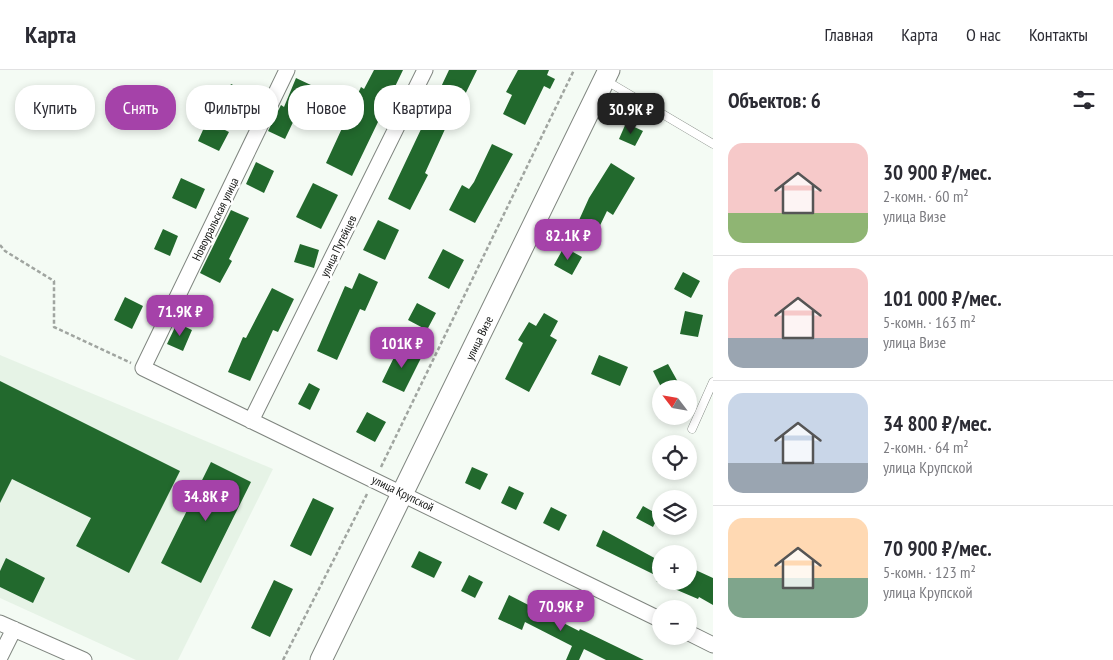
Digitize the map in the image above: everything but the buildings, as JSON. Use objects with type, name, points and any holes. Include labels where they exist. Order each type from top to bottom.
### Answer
[{"type":"street","name":"Новоуральская улица","points":[[143,368],[287,70]]},
{"type":"street","name":"улица Путейцев","points":[[251,421],[425,70]]},
{"type":"street","name":"улица Визе","points":[[321,660],[404,494],[607,75]]},
{"type":"street","name":"улица Крупской","points":[[143,368],[652,616]]},
{"type":"street","points":[[0,657],[7,626],[84,660]]},
{"type":"street","points":[[697,637],[713,645]]},
{"type":"lane","points":[[607,75],[713,144]]},
{"type":"lane","points":[[692,429],[713,382]]},
{"type":"path","points":[[283,660],[375,480],[574,70]]},
{"type":"path","points":[[0,245],[5,251],[54,281],[54,328],[143,368]]},
{"type":"shaded area","points":[[0,355],[273,469],[178,660],[136,660],[0,598]]}]
